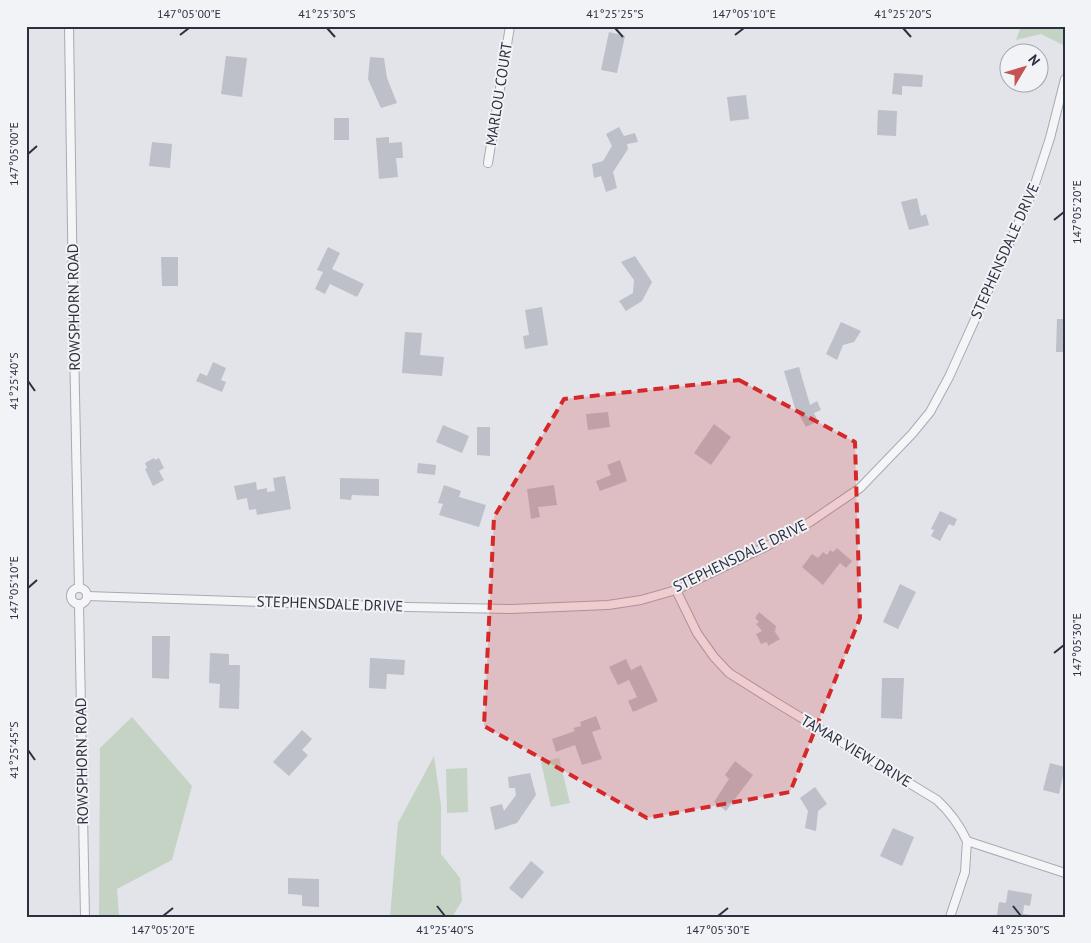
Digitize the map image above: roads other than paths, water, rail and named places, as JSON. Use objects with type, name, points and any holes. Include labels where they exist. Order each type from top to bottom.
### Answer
[{"type":"street","name":"ROWSPHORN ROAD","points":[[69,26],[72,296],[79,588]]},
{"type":"street","name":"MARLOU COURT","points":[[488,163],[510,26]]},
{"type":"street","name":"STEPHENSDALE DRIVE","points":[[87,596],[511,609],[608,605],[641,600],[676,590],[769,545],[810,522],[860,488],[878,471],[930,412],[948,377],[1032,193],[1050,138],[1065,79]]},
{"type":"street","points":[[79,588],[86,591],[87,596],[86,601],[79,605],[74,603],[70,596],[72,591],[79,588]]},
{"type":"street","name":"TAMAR VIEW DRIVE","points":[[676,590],[698,633],[714,657],[729,673],[937,800],[950,813],[967,841]]},
{"type":"street","name":"ROWSPHORN ROAD","points":[[79,605],[85,917]]},
{"type":"street","points":[[950,917],[965,872],[967,841],[1065,873]]}]
